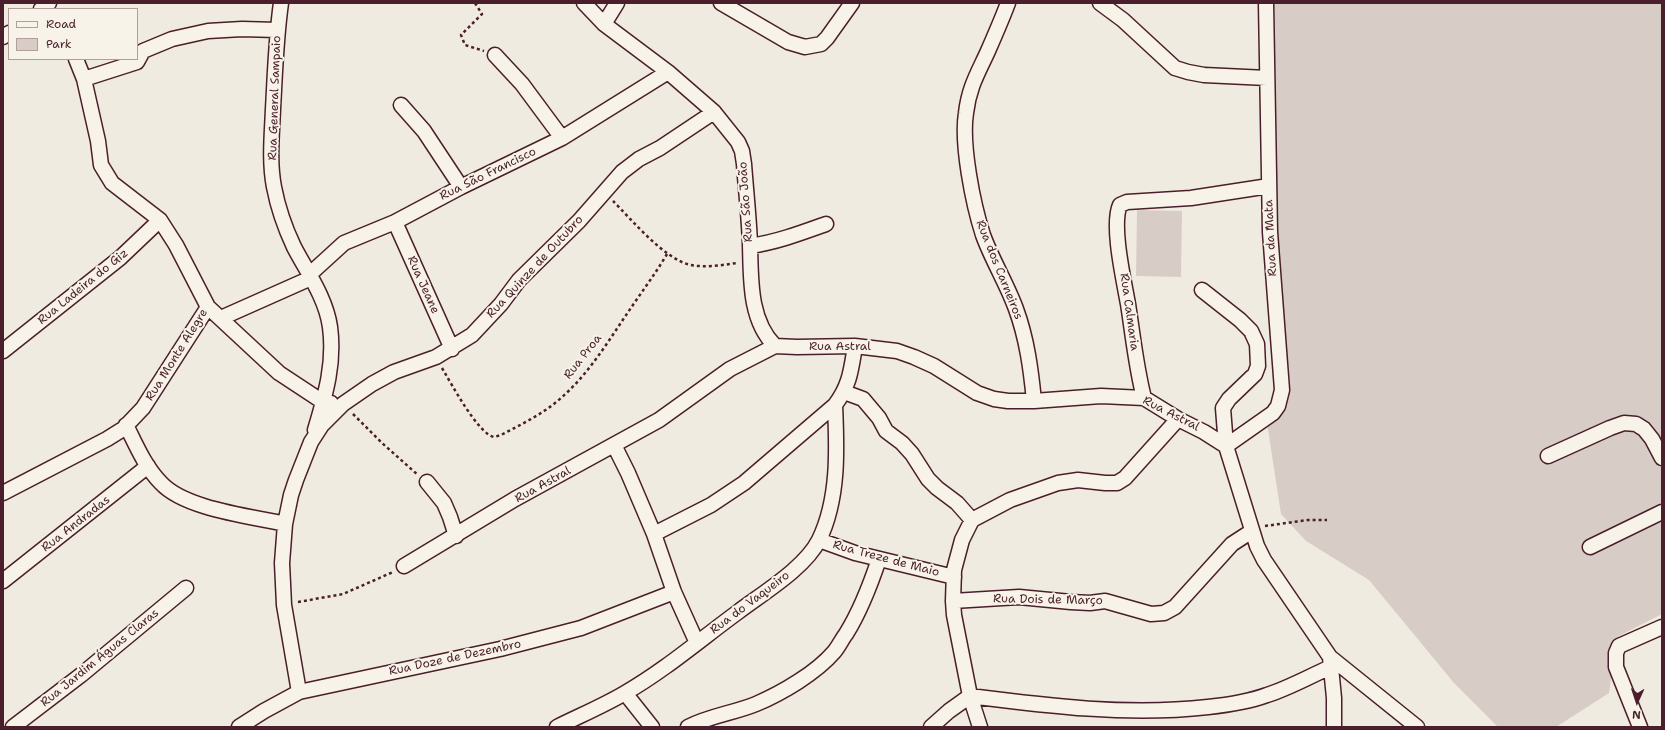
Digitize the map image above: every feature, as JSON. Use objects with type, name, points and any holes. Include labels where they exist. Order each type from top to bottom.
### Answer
[{"type":"street","name":"Rua General Sampaio","points":[[281,3],[277,30],[271,150],[274,186],[285,226],[326,310],[330,326],[331,368],[324,402],[291,495],[285,524],[282,563],[284,605],[299,692]]},
{"type":"street","name":"Rua São João","points":[[584,3],[604,24],[668,72],[714,112],[738,142],[742,151],[744,164],[752,294],[758,317],[769,340],[775,346]]},
{"type":"street","points":[[604,24],[617,3]]},
{"type":"street","points":[[721,3],[788,42],[804,47],[821,44],[852,3]]},
{"type":"street","name":"Rua dos Carneiros","points":[[1008,3],[988,51],[972,84],[966,113],[964,136],[976,207],[983,235],[1005,282],[1024,334],[1031,370],[1034,401]]},
{"type":"street","points":[[1100,3],[1123,20],[1175,68],[1188,72],[1204,74],[1268,78]]},
{"type":"street","name":"Rua da Mata","points":[[1226,446],[1241,434],[1273,413],[1278,406],[1280,397],[1281,374],[1270,232],[1266,3]]},
{"type":"street","points":[[84,79],[137,62],[143,51],[172,39],[216,31],[242,29],[277,30]]},
{"type":"street","points":[[495,55],[522,84],[562,138]]},
{"type":"street","name":"Rua Monte Alegre","points":[[3,493],[107,439],[126,425],[143,408],[208,307],[176,245],[160,220],[112,183],[101,165],[98,141],[84,79],[76,60]]},
{"type":"street","name":"Rua São Francisco","points":[[221,318],[310,276],[344,243],[395,222],[461,187],[562,138],[668,72]]},
{"type":"street","points":[[401,105],[424,131],[461,187]]},
{"type":"street","name":"Rua Quinze de Outubro","points":[[343,404],[372,384],[394,372],[436,357],[472,335],[501,304],[520,280],[579,221],[622,172],[639,159],[660,148],[714,112]]},
{"type":"street","name":"Rua Calmaria","points":[[1144,398],[1135,356],[1117,225],[1120,205],[1127,202],[1191,198],[1269,186]]},
{"type":"street","name":"Rua Ladeira do Giz","points":[[3,351],[120,258],[160,220]]},
{"type":"street","name":"Rua Jeane","points":[[395,222],[452,348]]},
{"type":"street","points":[[750,246],[771,243],[826,224]]},
{"type":"street","points":[[1202,290],[1240,320],[1251,331],[1257,344],[1258,366],[1255,374],[1225,404],[1223,408],[1226,446],[1252,531],[1264,560],[1330,662],[1417,727]]},
{"type":"street","points":[[208,307],[279,373],[324,402],[343,404]]},
{"type":"street","name":"Rua Astral","points":[[404,566],[515,500],[659,420],[730,369],[775,346],[797,348],[855,346],[877,348],[914,357],[934,366],[977,393],[994,399],[1008,401],[1034,401],[1101,396],[1144,398],[1226,446]]},
{"type":"street","points":[[654,534],[711,505],[744,483],[835,405],[844,392],[851,372],[855,346]]},
{"type":"street","points":[[844,392],[863,399],[879,418],[886,431],[902,442],[912,454],[928,479],[957,504],[972,520]]},
{"type":"street","name":"Rua General Sampaio","points":[[311,442],[322,425],[343,404]]},
{"type":"street","name":"Rua do Vaqueiro","points":[[557,727],[625,693],[697,643],[790,573],[810,553],[819,540],[830,510],[835,469],[835,405]]},
{"type":"street","points":[[980,727],[970,696],[954,615],[953,601],[954,570],[962,540],[972,520],[1010,500],[1058,483],[1078,480],[1117,483],[1125,478],[1178,419]]},
{"type":"street","points":[[1548,456],[1610,428],[1624,424],[1636,424],[1644,429],[1652,439],[1662,458]]},
{"type":"street","points":[[126,425],[148,466],[161,484],[177,496],[207,506],[285,524]]},
{"type":"street","points":[[614,445],[628,473],[654,534],[674,592],[697,643]]},
{"type":"street","name":"Rua Andradas","points":[[3,581],[148,466]]},
{"type":"street","points":[[427,482],[444,503],[456,536]]},
{"type":"street","points":[[1590,547],[1662,512]]},
{"type":"street","name":"Rua Dois de Março","points":[[953,601],[1019,597],[1090,603],[1105,601],[1151,614],[1164,613],[1175,607],[1232,544],[1252,531]]},
{"type":"street","name":"Rua Treze de Maio","points":[[819,540],[837,548],[954,578]]},
{"type":"street","points":[[688,727],[762,701],[802,678],[821,663],[834,651],[858,615],[867,595],[879,559]]},
{"type":"street","name":"Rua Jardim Águas Claras","points":[[13,727],[81,675],[186,588]]},
{"type":"street","name":"Rua Doze de Dezembro","points":[[239,727],[264,711],[299,692],[500,649],[574,630],[674,592]]},
{"type":"street","points":[[1640,727],[1616,667],[1616,653],[1619,646],[1662,627]]},
{"type":"street","points":[[931,727],[949,711],[970,696],[1037,705],[1110,710],[1172,710],[1230,704],[1266,696],[1330,662]]},
{"type":"street","points":[[1330,662],[1334,698],[1334,727]]},
{"type":"street","points":[[625,693],[652,727]]},
{"type":"path","points":[[475,3],[482,14],[461,35],[466,45],[495,55]]},
{"type":"path","points":[[603,192],[667,254],[682,263],[701,266],[750,262]]},
{"type":"path","name":"Rua Proa","points":[[436,357],[458,396],[486,433],[494,437],[501,435],[541,413],[561,398],[578,380],[601,351],[650,282],[667,254]]},
{"type":"path","points":[[343,404],[382,443],[427,482]]},
{"type":"path","points":[[1252,531],[1270,525],[1308,520],[1327,520]]},
{"type":"path","points":[[284,605],[308,599],[343,594],[404,566]]},
{"type":"green space","points":[[1267,3],[1662,3],[1662,614],[1617,637],[1609,693],[1556,727],[1498,727],[1454,683],[1369,580],[1306,541],[1281,514],[1267,423],[1286,406]]},
{"type":"green space","points":[[1137,210],[1182,211],[1181,277],[1136,276]]}]
